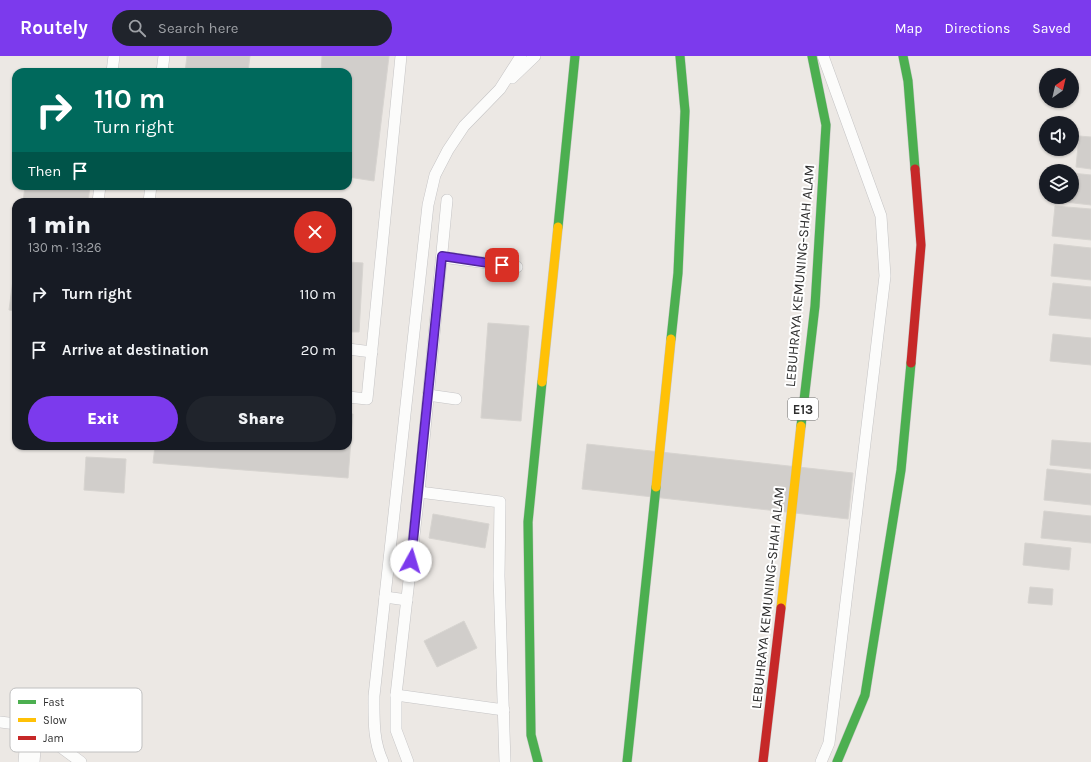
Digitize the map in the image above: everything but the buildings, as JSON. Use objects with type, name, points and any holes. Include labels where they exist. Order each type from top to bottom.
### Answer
[{"type":"highway","points":[[538,762],[531,735],[528,522],[575,56]]},
{"type":"highway","points":[[627,762],[678,274],[684,111],[680,56]]},
{"type":"highway","name":"LEBUHRAYA KEMUNING-SHAH ALAM","points":[[763,762],[814,306],[826,125],[812,56]]},
{"type":"highway","points":[[837,762],[865,695],[902,454],[921,245],[908,81],[903,56]]},
{"type":"street","points":[[29,762],[30,752]]},
{"type":"lane","points":[[112,68],[114,56]]},
{"type":"lane","points":[[162,68],[164,56]]},
{"type":"lane","points":[[352,397],[367,399],[401,56]]},
{"type":"lane","points":[[500,89],[521,56]]},
{"type":"lane","points":[[384,762],[378,751],[373,726],[374,696],[428,204],[435,176],[448,150],[464,126],[535,56]]},
{"type":"lane","points":[[821,762],[829,743],[885,276],[881,216],[823,56]]},
{"type":"lane","points":[[408,762],[396,730],[396,695],[419,492],[447,200]]},
{"type":"lane","points":[[442,256],[517,267]]},
{"type":"lane","points":[[352,350],[372,352]]},
{"type":"lane","points":[[428,395],[456,399]]},
{"type":"lane","points":[[419,492],[500,502],[499,576],[505,762]]},
{"type":"lane","points":[[385,596],[407,600]]},
{"type":"lane","points":[[396,695],[504,710]]},
{"type":"lane","points":[[0,722],[10,723]]},
{"type":"lane","points":[[67,752],[81,762]]},
{"type":"traffic: fast","points":[[558,227],[575,56]]},
{"type":"traffic: fast","points":[[671,339],[678,273],[685,111],[680,56]]},
{"type":"traffic: fast","points":[[801,426],[815,306],[826,125],[812,56]]},
{"type":"traffic: fast","points":[[903,56],[908,81],[915,169]]},
{"type":"traffic: fast","points":[[837,762],[865,695],[901,470],[911,363]]},
{"type":"traffic: fast","points":[[538,762],[531,735],[528,522],[542,382]]},
{"type":"traffic: fast","points":[[627,762],[656,487]]},
{"type":"traffic: slow","points":[[542,382],[558,227]]},
{"type":"traffic: slow","points":[[656,487],[671,339]]},
{"type":"traffic: slow","points":[[781,608],[801,426]]},
{"type":"traffic: jam","points":[[911,363],[921,245],[915,169]]},
{"type":"traffic: jam","points":[[763,762],[781,608]]},
{"type":"route","points":[[411,561],[442,256],[502,265]]}]
